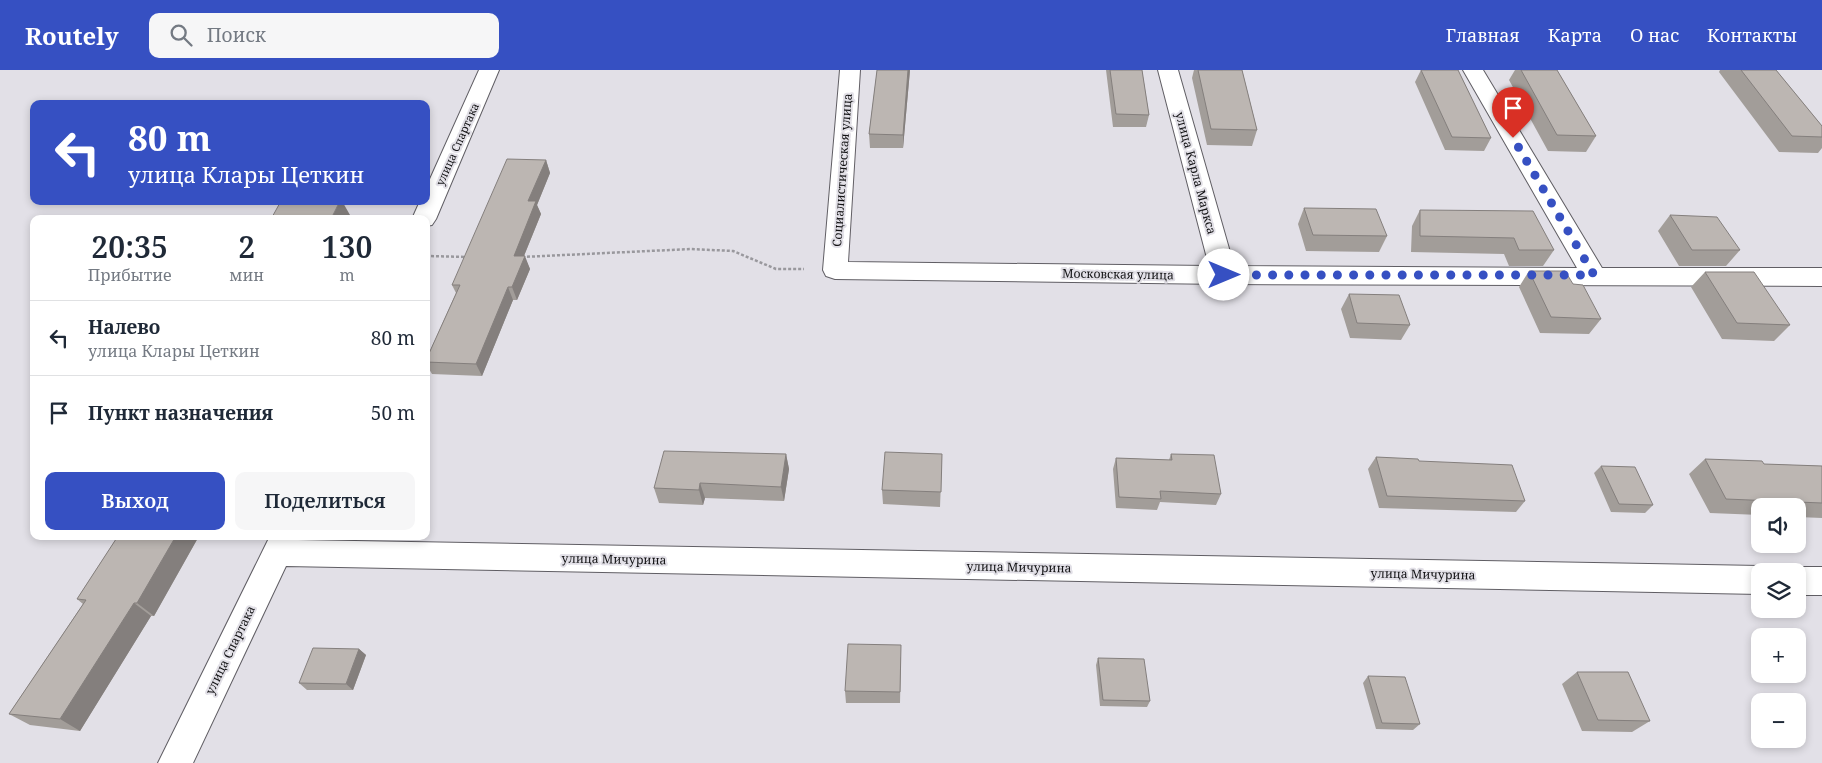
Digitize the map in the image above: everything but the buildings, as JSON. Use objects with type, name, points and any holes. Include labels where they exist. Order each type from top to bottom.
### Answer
[{"type":"street","name":"улица Спартака","points":[[426,215],[489,70]]},
{"type":"street","name":"Социалистическая улица","points":[[835,270],[850,70]]},
{"type":"street","name":"улица Карла Маркса","points":[[1168,70],[1224,275]]},
{"type":"street","points":[[1473,70],[1594,275]]},
{"type":"street","name":"Московская улица","points":[[835,270],[1224,275],[1822,277]]},
{"type":"street","name":"улица Спартака","points":[[175,763],[281,545]]},
{"type":"street","name":"улица Мичурина","points":[[281,545],[1751,580]]},
{"type":"street","points":[[1806,580],[1822,581]]},
{"type":"path","points":[[519,257],[691,250],[733,251],[776,269],[835,270]]},
{"type":"path","points":[[430,256],[472,257]]},
{"type":"route","points":[[1224,275],[1594,275],[1513,138]]}]
